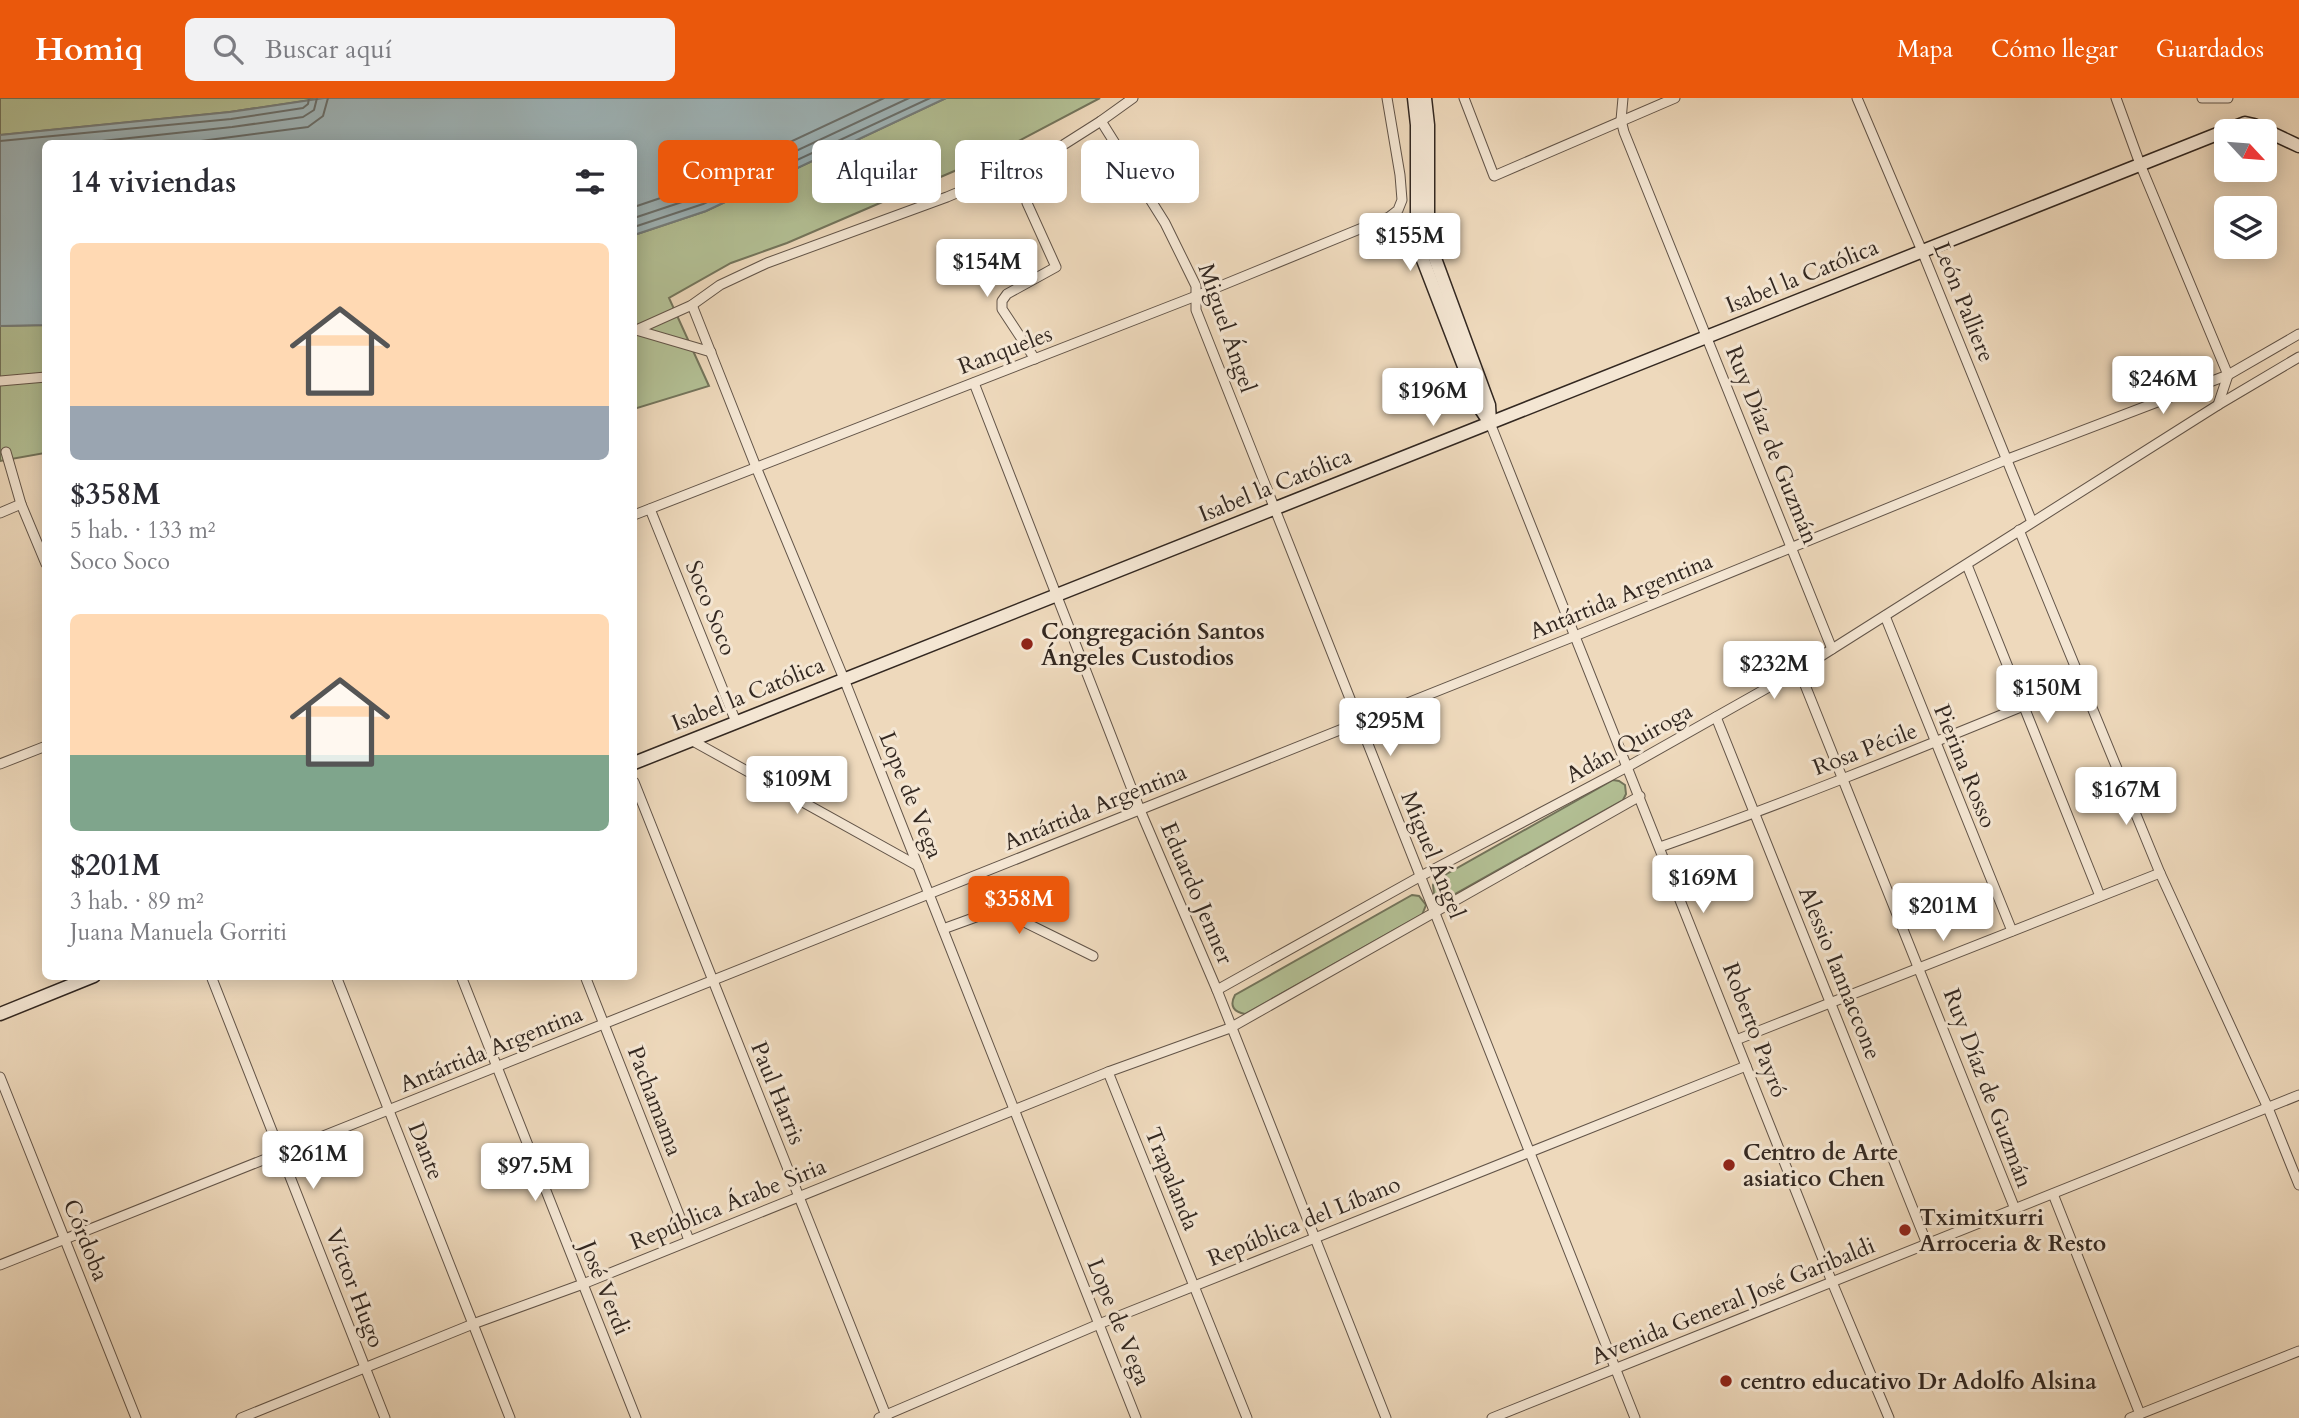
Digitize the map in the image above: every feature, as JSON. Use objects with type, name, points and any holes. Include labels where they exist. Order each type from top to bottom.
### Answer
[{"type":"main road","name":"Roberto Payró","points":[[1414,98],[1417,125],[1417,231],[1423,260],[1480,408],[1490,423]]},
{"type":"main road","name":"Roberto Payró","points":[[1425,98],[1428,125],[1428,230],[1445,288],[1489,405],[1490,423]]},
{"type":"main road","name":"Isabel la Católica","points":[[637,761],[2245,123],[2299,146]]},
{"type":"main road","points":[[0,1014],[84,980]]},
{"type":"street","points":[[637,329],[692,304],[720,285],[767,263],[947,197],[1049,154],[1133,98]]},
{"type":"street","name":"Ranqueles","points":[[637,514],[1196,296],[1389,217],[1398,210],[1402,200],[1387,98]]},
{"type":"street","points":[[1464,98],[1494,176],[1675,98]]},
{"type":"street","name":"Ruy Díaz de Guzmán","points":[[1623,98],[1621,120],[1832,649]]},
{"type":"street","name":"León Palliere","points":[[1857,98],[2032,522]]},
{"type":"street","points":[[2116,98],[2140,164],[2228,375],[2218,405]]},
{"type":"street","points":[[2202,98],[2228,98]]},
{"type":"street","name":"Miguel Ángel","points":[[1101,121],[1165,223],[1196,286],[1196,310],[1635,1418]]},
{"type":"street","points":[[1027,203],[1056,267],[1007,294],[1002,301],[1002,309],[1035,359]]},
{"type":"street","name":"Lope de Vega","points":[[692,304],[755,467],[844,679],[1136,1418]]},
{"type":"street","points":[[637,331],[710,352]]},
{"type":"street","points":[[2008,459],[2228,375],[2297,339]]},
{"type":"street","name":"Adán Quiroga","points":[[1217,990],[1421,876],[1629,766],[1799,670],[2218,405],[2299,357]]},
{"type":"street","points":[[0,381],[42,377]]},
{"type":"street","name":"Eduardo Jenner","points":[[974,383],[1140,810],[1217,990],[1386,1418]]},
{"type":"street","name":"Roberto Payró","points":[[1490,423],[1574,636],[1629,766],[1745,1066],[1889,1418]]},
{"type":"street","points":[[6,452],[21,504],[42,554]]},
{"type":"street","name":"Antártida Argentina","points":[[0,1265],[1360,722],[2008,459]]},
{"type":"street","points":[[0,513],[21,504]]},
{"type":"street","name":"Soco Soco","points":[[650,509],[736,722]]},
{"type":"street","points":[[2020,530],[2160,873],[2268,1108],[2299,1185]]},
{"type":"street","points":[[1967,565],[2100,897]]},
{"type":"street","name":"Pierina Rosso","points":[[1885,616],[2012,931]]},
{"type":"street","name":"Ruy Díaz de Guzmán","points":[[1799,670],[2015,1209]]},
{"type":"street","name":"Rosa Pécile","points":[[1660,847],[1935,743],[2082,682]]},
{"type":"street","name":"Alessio Iannaccone","points":[[1716,717],[1927,1244]]},
{"type":"street","points":[[691,740],[918,866]]},
{"type":"street","points":[[0,764],[42,748]]},
{"type":"street","name":"Paul Harris","points":[[637,790],[884,1417]]},
{"type":"street","points":[[1230,1028],[1640,796]]},
{"type":"street","points":[[1736,1040],[2160,873]]},
{"type":"street","points":[[943,929],[998,909],[1093,956]]},
{"type":"street","name":"Víctor Hugo","points":[[213,980],[385,1418]]},
{"type":"street","name":"Dante","points":[[338,980],[510,1418]]},
{"type":"street","name":"José Verdi","points":[[463,980],[636,1418]]},
{"type":"street","name":"Pachamama","points":[[587,980],[689,1240]]},
{"type":"street","name":"República Árabe Siria","points":[[241,1418],[473,1324],[583,1284],[1108,1072],[1230,1028]]},
{"type":"street","name":"República del Líbano","points":[[884,1417],[1099,1324],[1745,1066]]},
{"type":"street","name":"Trapalanda","points":[[1108,1072],[1247,1418]]},
{"type":"street","name":"Córdoba","points":[[0,1077],[135,1418]]},
{"type":"street","name":"Avenida General José Garibaldi","points":[[1492,1418],[1509,1415],[1616,1369],[2299,1095]]},
{"type":"street","name":"Ruy Díaz de Guzmán","points":[[2053,1194],[2140,1414]]},
{"type":"street","points":[[2130,1418],[2299,1351]]},
{"type":"green space","points":[[0,98],[324,98],[230,112],[0,135]]},
{"type":"green space","points":[[946,98],[1100,98],[1020,140],[955,140],[955,171],[941,177],[941,140],[857,140]]},
{"type":"green space","points":[[812,161],[812,203],[880,203],[787,243],[731,263],[669,298],[709,386],[637,408],[637,234],[723,203],[798,203],[798,168]]},
{"type":"green space","points":[[42,325],[42,454],[0,461],[0,326]]},
{"type":"green space","points":[[1613,780],[1625,785],[1626,794],[1623,800],[1446,899],[1434,894],[1433,885],[1436,880]]},
{"type":"green space","points":[[1412,895],[1419,896],[1426,905],[1422,915],[1245,1014],[1234,1008],[1232,1002],[1235,995]]},
{"type":"water","points":[[324,98],[946,98],[857,140],[812,140],[812,161],[798,168],[798,140],[658,140],[658,203],[723,203],[637,234],[637,140],[42,140],[42,325],[0,326],[0,135],[230,112]]},
{"type":"place","name":"Congregación Santos Ángeles Custodios","points":[[1027,644]]},
{"type":"place","name":"Centro de Arte asiatico Chen","points":[[1729,1165]]},
{"type":"place","name":"Tximitxurri Arroceria & Resto","points":[[1905,1230]]},
{"type":"place","name":"centro educativo Dr Adolfo Alsina","points":[[1726,1381]]}]
